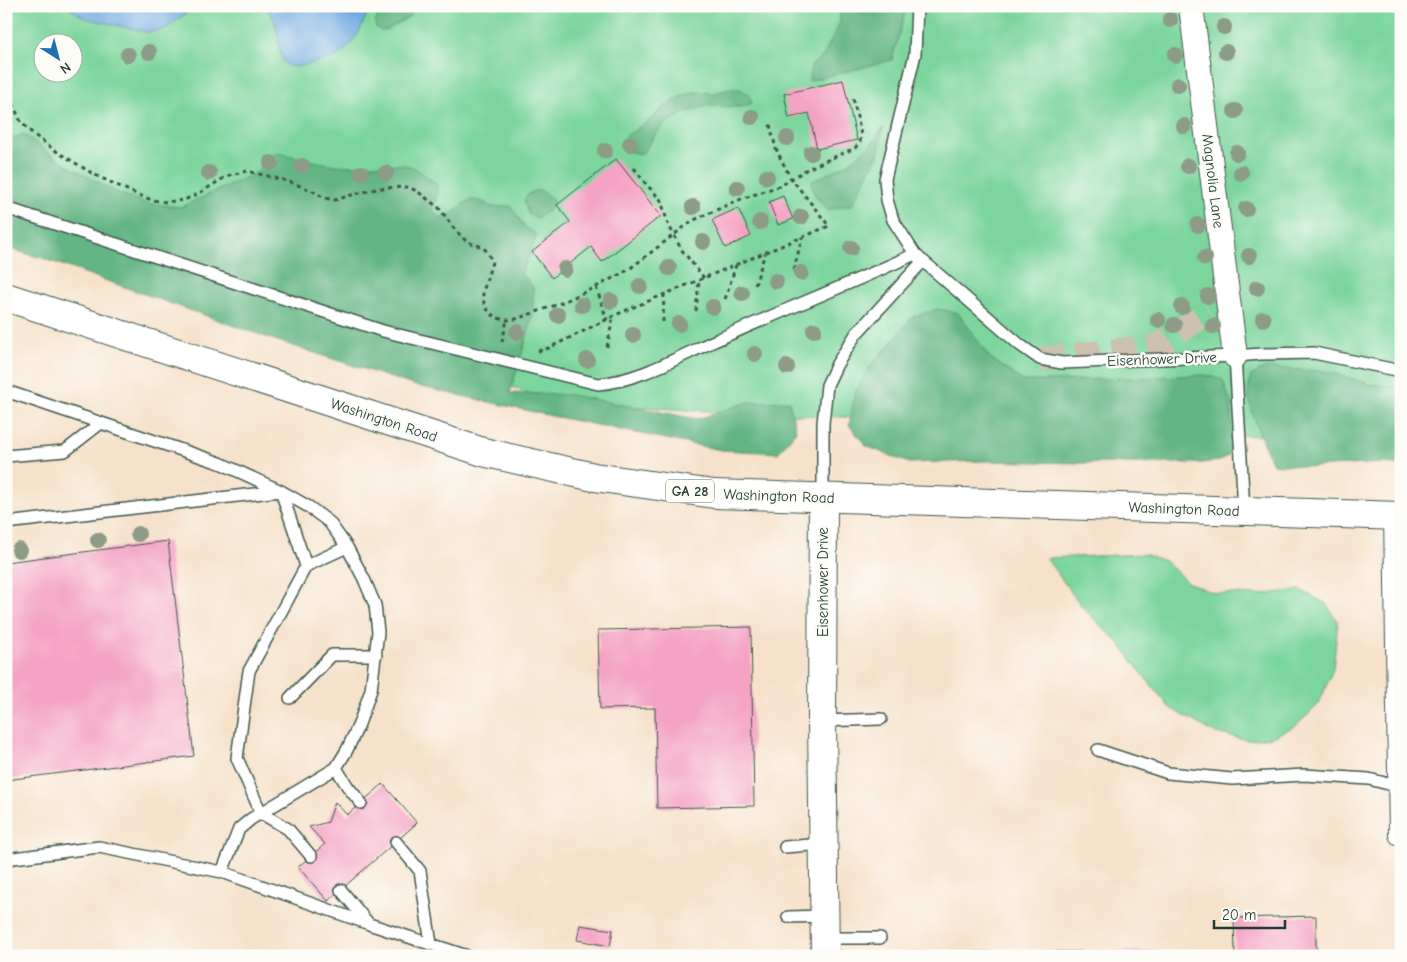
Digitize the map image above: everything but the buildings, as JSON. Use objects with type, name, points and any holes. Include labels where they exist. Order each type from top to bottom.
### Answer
[{"type":"main road","name":"Washington Road","points":[[6,298],[483,452],[594,478],[714,494],[1398,516]]},
{"type":"main road","name":"Eisenhower Drive","points":[[823,498],[822,721],[825,936]]},
{"type":"street","name":"Magnolia Lane","points":[[1191,6],[1236,356]]},
{"type":"street","points":[[1398,516],[1401,834]]},
{"type":"lane","points":[[6,208],[382,331],[598,384],[632,378],[716,340],[919,257],[893,220],[887,200],[885,180],[915,54],[917,6]]},
{"type":"lane","name":"Eisenhower Drive","points":[[823,498],[823,423],[827,385],[837,364],[856,334],[919,257],[1020,345],[1040,359],[1062,363],[1314,353],[1401,371]]},
{"type":"lane","points":[[1236,356],[1244,510]]},
{"type":"lane","points":[[6,391],[220,463],[281,491],[309,507],[329,522],[347,547],[364,578],[374,605],[378,632],[371,690],[360,724],[336,768],[251,819],[239,830],[222,872]]},
{"type":"lane","points":[[6,456],[65,452],[101,423]]},
{"type":"lane","points":[[6,523],[281,491]]},
{"type":"lane","points":[[281,491],[306,566]]},
{"type":"lane","points":[[311,856],[288,829],[261,813],[237,758],[249,671],[306,566],[347,547]]},
{"type":"lane","points":[[290,698],[332,655],[376,655]]},
{"type":"lane","points":[[822,721],[881,719]]},
{"type":"lane","points":[[1098,750],[1168,773],[1232,779],[1304,775],[1369,779],[1400,786]]},
{"type":"lane","points":[[336,768],[348,788],[361,803]]},
{"type":"lane","points":[[396,842],[420,871],[431,944]]},
{"type":"lane","points":[[785,847],[824,844]]},
{"type":"lane","points":[[6,859],[98,847],[222,872],[369,924],[467,956]]},
{"type":"lane","points":[[341,890],[369,924]]},
{"type":"lane","points":[[788,917],[825,936],[880,938]]},
{"type":"path","points":[[6,89],[21,122],[34,135],[59,153],[96,175],[152,200],[166,202],[184,200],[198,194],[227,176],[246,171],[287,181],[311,190],[325,198],[335,200],[381,188],[408,187],[438,208],[455,230],[468,242],[483,247],[488,253],[492,262],[483,292],[485,306],[497,318],[506,320],[516,319],[556,305],[596,287],[628,270],[692,221],[736,201],[782,185],[819,162],[855,148],[860,142],[859,125],[853,98]]},
{"type":"path","points":[[506,320],[499,360],[549,348],[614,316],[829,226],[792,179],[780,160],[769,121]]},
{"type":"path","points":[[634,168],[661,200],[665,217],[681,249],[704,278]]},
{"type":"path","points":[[794,270],[802,237]]},
{"type":"path","points":[[755,285],[765,252]]},
{"type":"path","points":[[725,299],[736,264]]},
{"type":"path","points":[[696,311],[699,280]]},
{"type":"path","points":[[596,287],[607,320]]},
{"type":"path","points":[[663,322],[664,295]]},
{"type":"path","points":[[607,347],[614,316]]},
{"type":"green space","points":[[6,6],[1401,6],[1401,442],[687,410],[553,401],[6,217]]},
{"type":"green space","points":[[382,6],[416,6],[410,16],[387,30],[381,31],[376,27],[375,23]]},
{"type":"green space","points":[[840,6],[904,6],[905,12],[892,60],[809,81],[811,66],[824,55],[840,22]]},
{"type":"green space","points":[[740,89],[749,94],[752,103],[741,107],[706,106],[686,112],[667,123],[655,135],[642,154],[626,151],[623,145],[626,136],[678,98],[693,92],[713,93]]},
{"type":"green space","points":[[883,128],[878,155],[852,205],[827,210],[814,194],[811,182],[849,163],[871,145]]},
{"type":"green space","points":[[24,134],[72,168],[119,193],[145,203],[181,207],[256,173],[274,152],[347,166],[396,164],[412,167],[436,183],[438,192],[432,211],[439,217],[449,216],[464,203],[472,200],[481,201],[491,207],[511,206],[524,226],[537,235],[521,275],[533,287],[533,316],[510,393],[571,395],[698,419],[748,402],[789,401],[796,431],[778,453],[721,450],[547,415],[413,385],[272,339],[42,258],[6,248],[6,141]]},
{"type":"green space","points":[[534,191],[542,191],[553,200],[553,204],[548,211],[538,218],[528,214],[524,201],[527,195]]},
{"type":"green space","points":[[938,309],[958,313],[990,358],[1023,381],[1206,375],[1223,380],[1231,403],[1232,452],[1220,461],[1202,463],[985,461],[909,463],[866,446],[849,425],[855,393],[871,365],[912,317]]},
{"type":"green space","points":[[1265,368],[1326,371],[1370,384],[1401,388],[1401,465],[1383,463],[1313,467],[1273,464],[1263,443],[1252,411],[1248,392],[1251,376]]},
{"type":"green space","points":[[1144,554],[1165,561],[1187,582],[1214,593],[1256,595],[1300,590],[1325,603],[1338,621],[1333,669],[1319,704],[1297,725],[1272,737],[1248,740],[1215,733],[1170,708],[1120,644],[1083,608],[1046,558]]},
{"type":"water","points":[[65,6],[195,6],[167,28],[146,32],[85,18]]},
{"type":"water","points":[[266,6],[369,6],[357,35],[341,53],[329,59],[294,67],[288,66],[281,56],[275,23]]},
{"type":"tunnel","points":[[1040,359],[1157,346],[1210,312]]}]
